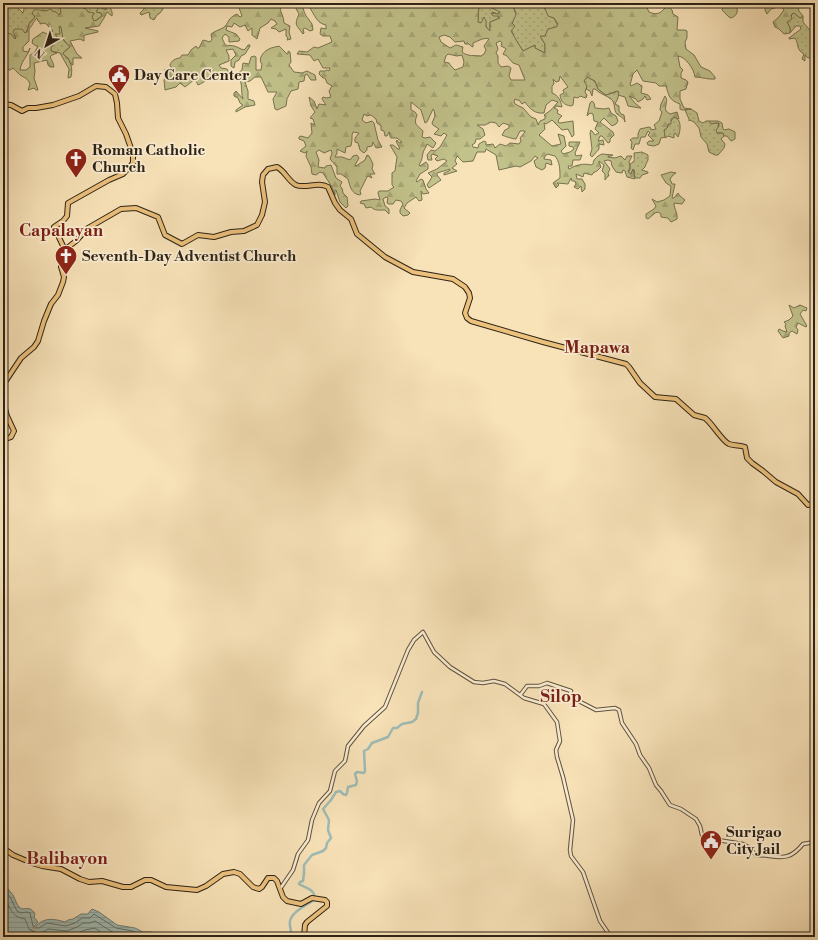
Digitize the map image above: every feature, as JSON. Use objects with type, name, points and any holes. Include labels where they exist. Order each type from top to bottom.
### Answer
[{"type":"main road","points":[[3,104],[11,105],[22,111],[26,108],[53,105],[75,98],[99,86],[110,90],[116,96],[118,118],[133,154],[133,163],[124,174],[109,180],[68,203],[67,216],[63,221],[54,227],[62,245],[61,264],[64,277],[63,282],[58,295],[51,304],[38,341],[34,348],[21,358],[3,385]]},
{"type":"main road","points":[[62,245],[68,246],[76,241],[89,227],[119,210],[127,208],[137,208],[158,217],[165,235],[182,244],[198,235],[214,237],[231,232],[244,231],[257,224],[262,215],[265,202],[262,182],[264,174],[271,168],[279,167],[290,181],[296,185],[323,185],[328,187],[335,203],[341,211],[351,218],[357,234],[388,259],[413,272],[453,279],[463,286],[468,291],[470,296],[465,311],[467,318],[470,321],[627,365],[653,396],[676,399],[693,414],[705,418],[727,442],[732,445],[745,447],[749,461],[774,481],[798,494],[808,505],[815,504]]},
{"type":"main road","points":[[3,401],[7,416],[14,432],[11,437],[3,440]]},
{"type":"main road","points":[[3,848],[20,858],[42,866],[63,870],[89,882],[104,881],[126,887],[133,887],[150,880],[155,880],[166,887],[197,890],[206,886],[223,874],[234,872],[243,876],[257,888],[262,887],[268,878],[274,878],[278,881],[284,898],[289,902],[300,904],[312,898],[326,901],[328,904],[307,922],[305,925],[304,937]]},
{"type":"street","points":[[280,890],[293,870],[298,854],[308,840],[315,812],[320,802],[331,789],[336,771],[345,761],[348,744],[364,726],[385,707],[408,650],[414,640],[423,632],[431,649],[443,662],[472,681],[479,683],[492,681],[501,682],[521,694],[524,698],[545,705],[557,724],[560,741],[556,750],[557,757],[573,820],[570,854],[583,872],[600,921],[611,937]]},
{"type":"street","points":[[521,694],[525,688],[547,683],[572,691],[569,696],[594,710],[615,708],[619,710],[622,723],[636,744],[640,755],[649,768],[656,785],[670,805],[681,809],[698,821],[701,832],[705,838],[747,845],[756,855],[767,854],[778,857],[796,853],[803,844],[815,842]]},
{"type":"green space","points":[[3,3],[22,3],[18,8],[23,13],[23,3],[61,3],[61,12],[58,15],[56,12],[43,10],[32,13],[35,17],[29,24],[26,33],[17,29],[14,35],[16,39],[12,36],[6,36],[5,39],[3,34]]},
{"type":"green space","points":[[61,3],[85,3],[83,8],[88,12],[94,13],[92,17],[94,21],[102,16],[101,13],[96,12],[99,7],[106,10],[106,7],[101,6],[101,3],[107,3],[112,11],[112,16],[107,12],[99,26],[85,28],[98,32],[85,35],[84,41],[80,39],[70,41],[77,54],[82,58],[73,58],[73,65],[63,53],[70,47],[63,39],[61,27],[59,26],[60,34],[55,34],[57,37],[50,42],[53,45],[51,51],[57,53],[50,57],[54,67],[50,67],[48,65],[47,60],[34,63],[34,78],[38,90],[34,88],[28,90],[30,84],[27,80],[13,68],[10,70],[3,68],[3,49],[5,45],[3,42],[3,34],[5,39],[7,33],[11,34],[15,39],[16,38],[13,32],[15,29],[22,29],[25,33],[27,32],[29,24],[35,17],[32,13],[33,11],[45,11],[51,9],[59,15],[61,12]],"holes":[[[37,18],[40,24],[45,23],[53,31],[49,35],[43,32],[33,39],[32,43],[38,46],[35,52],[30,55],[30,67],[26,70],[20,70],[30,48],[28,52],[23,51],[23,47],[29,41],[29,29]]]},
{"type":"green space","points":[[85,3],[101,3],[101,6],[105,6],[106,10],[98,9],[97,12],[101,13],[102,16],[94,21],[89,12],[83,9]]},
{"type":"green space","points":[[144,3],[161,3],[163,9],[154,20],[150,18],[149,12],[141,15],[140,13],[144,9]]},
{"type":"green space","points":[[229,3],[285,3],[280,7],[280,9],[284,23],[290,26],[289,32],[291,39],[287,40],[286,29],[279,32],[276,29],[271,28],[277,24],[271,19],[260,28],[257,39],[252,35],[252,28],[248,31],[245,25],[240,27],[234,23],[232,27],[227,26],[226,30],[236,34],[240,39],[239,41],[229,42],[229,37],[225,34],[222,38],[225,44],[244,50],[248,45],[250,46],[245,54],[235,62],[234,68],[231,66],[231,60],[236,55],[233,49],[226,50],[229,56],[229,61],[219,65],[221,68],[227,69],[229,73],[222,77],[221,80],[211,78],[198,85],[195,79],[185,87],[180,83],[176,87],[165,90],[164,80],[168,73],[164,70],[172,69],[170,65],[175,59],[180,58],[182,55],[188,55],[196,46],[199,48],[203,40],[210,42],[212,39],[211,34],[223,28],[230,19],[237,14],[240,17],[242,16],[238,5],[234,7]]},
{"type":"green space","points":[[293,3],[305,3],[303,5],[304,11],[312,24],[313,30],[310,31],[305,28],[303,29],[303,34],[296,25],[299,14]]},
{"type":"green space","points":[[305,3],[479,3],[478,22],[481,23],[484,17],[486,27],[490,31],[490,22],[500,18],[498,16],[493,16],[491,13],[498,14],[500,12],[490,7],[491,3],[496,3],[497,5],[512,3],[516,15],[512,23],[515,26],[511,31],[523,51],[535,45],[535,48],[545,53],[545,44],[540,36],[545,36],[548,29],[556,27],[558,24],[554,18],[548,16],[543,3],[645,3],[644,5],[649,12],[656,14],[660,13],[665,8],[658,3],[668,3],[668,6],[672,10],[673,14],[678,17],[677,30],[687,31],[687,38],[685,42],[686,49],[694,55],[701,67],[710,71],[715,79],[695,77],[689,64],[678,56],[680,67],[683,70],[681,73],[681,78],[688,82],[686,89],[680,91],[680,99],[684,108],[691,109],[682,110],[680,109],[680,104],[670,97],[666,86],[659,86],[656,83],[643,81],[637,70],[633,74],[630,85],[631,86],[637,83],[642,86],[641,93],[648,95],[651,99],[647,100],[645,96],[638,102],[636,99],[629,96],[641,108],[628,106],[625,97],[618,95],[619,92],[617,91],[606,95],[598,89],[595,81],[587,77],[584,81],[587,86],[585,92],[587,95],[586,98],[580,96],[578,98],[574,97],[573,105],[566,105],[561,100],[560,95],[564,93],[563,90],[568,87],[560,76],[559,81],[556,82],[553,79],[554,84],[552,86],[552,93],[559,98],[562,107],[557,106],[554,108],[558,110],[557,113],[562,116],[558,122],[573,121],[574,135],[572,137],[568,129],[562,130],[552,120],[546,124],[544,123],[545,129],[539,135],[552,146],[561,144],[558,134],[564,136],[566,146],[561,151],[563,154],[574,149],[573,147],[569,146],[569,142],[580,142],[575,153],[576,156],[582,155],[580,160],[573,160],[572,166],[568,166],[569,169],[574,166],[585,164],[591,165],[598,156],[602,154],[613,155],[608,157],[615,158],[621,156],[625,160],[627,156],[632,156],[629,162],[630,167],[628,172],[631,174],[633,169],[635,179],[627,177],[625,171],[623,170],[622,173],[616,172],[611,161],[608,160],[604,161],[610,169],[608,173],[609,176],[605,180],[605,174],[602,171],[604,165],[599,161],[601,167],[592,175],[584,173],[583,177],[576,174],[577,179],[582,179],[585,184],[585,189],[582,192],[581,186],[578,189],[574,187],[576,184],[575,181],[572,181],[571,178],[568,184],[557,183],[559,185],[556,188],[553,183],[560,178],[560,172],[559,163],[555,156],[547,154],[544,159],[551,160],[552,165],[546,163],[545,168],[542,170],[536,167],[534,161],[538,158],[535,156],[531,161],[520,167],[516,166],[499,170],[496,155],[486,149],[485,152],[477,152],[473,161],[463,162],[457,156],[455,161],[457,164],[452,168],[457,171],[444,175],[444,173],[450,169],[437,173],[441,180],[429,188],[427,185],[432,177],[428,173],[437,169],[447,161],[444,159],[437,161],[435,159],[438,156],[432,154],[432,160],[428,160],[427,155],[431,150],[435,151],[440,147],[447,135],[444,133],[441,136],[434,134],[439,129],[432,123],[435,116],[433,109],[427,122],[425,123],[421,110],[411,102],[411,110],[417,115],[417,126],[423,131],[422,137],[430,137],[436,143],[433,148],[427,144],[419,165],[420,166],[426,162],[428,169],[420,174],[416,181],[417,182],[421,179],[423,180],[429,193],[423,194],[421,191],[422,200],[419,201],[416,197],[407,203],[404,208],[410,213],[403,216],[400,213],[403,204],[401,201],[396,200],[393,204],[389,204],[387,203],[388,198],[386,197],[383,199],[385,206],[389,209],[389,214],[385,210],[376,210],[371,207],[366,208],[364,204],[360,203],[361,201],[375,199],[380,200],[378,193],[379,191],[388,191],[394,187],[392,185],[392,173],[395,171],[397,157],[390,145],[400,149],[396,141],[397,140],[399,143],[402,142],[397,138],[391,138],[389,132],[387,136],[385,136],[384,131],[381,130],[381,126],[377,123],[376,119],[371,115],[367,116],[364,114],[362,120],[366,123],[372,121],[374,123],[378,140],[382,147],[376,148],[373,142],[372,146],[367,147],[367,150],[364,153],[360,150],[358,143],[355,142],[355,138],[359,133],[353,132],[351,146],[346,147],[345,153],[337,149],[335,157],[342,157],[350,160],[353,156],[357,155],[359,158],[355,165],[356,166],[365,160],[367,155],[369,156],[373,164],[372,169],[375,174],[370,174],[372,178],[367,177],[360,191],[360,195],[355,193],[350,187],[348,179],[341,174],[337,174],[337,167],[330,159],[332,153],[331,150],[324,153],[319,150],[316,152],[319,160],[318,167],[325,168],[326,166],[331,165],[336,178],[342,182],[340,186],[343,193],[347,197],[348,206],[346,208],[340,202],[336,190],[335,195],[323,173],[320,172],[316,175],[312,174],[311,167],[306,156],[307,151],[305,153],[300,151],[306,146],[304,141],[299,139],[299,137],[301,136],[308,138],[312,133],[311,123],[315,125],[313,119],[310,118],[315,112],[311,106],[309,97],[314,101],[317,109],[319,104],[326,105],[322,99],[323,97],[331,97],[329,91],[332,86],[319,74],[320,71],[329,71],[330,68],[323,68],[318,59],[314,61],[310,55],[297,54],[299,51],[307,52],[314,47],[318,48],[332,42],[330,36],[323,36],[320,34],[321,28],[326,29],[326,25],[322,24],[316,19]],"holes":[[[444,35],[450,37],[455,42],[464,41],[465,44],[469,44],[473,47],[473,43],[483,39],[489,39],[484,46],[486,50],[481,56],[464,54],[462,52],[463,47],[456,45],[450,48],[441,42],[439,37]],[[500,41],[502,43],[501,46],[506,49],[503,54],[506,55],[513,63],[519,65],[525,80],[511,80],[509,76],[511,68],[508,66],[501,67],[498,63],[498,56],[496,53],[498,49],[496,43]],[[448,54],[457,56],[462,55],[464,62],[463,67],[455,70],[449,63],[444,62]],[[515,99],[519,100],[522,104],[525,102],[535,112],[544,113],[546,105],[552,100],[558,102],[544,115],[545,119],[540,121],[538,125],[536,119],[531,117],[523,108],[515,104]],[[491,122],[496,123],[499,127],[503,123],[509,125],[509,128],[505,130],[502,135],[515,139],[520,131],[525,132],[520,138],[521,141],[519,144],[510,143],[506,146],[500,144],[495,148],[493,144],[486,145],[486,142],[484,141],[479,144],[478,148],[473,147],[472,145],[475,143],[476,139],[480,139],[485,135],[483,129],[477,125],[485,125]]]},
{"type":"green space","points":[[479,3],[491,3],[490,7],[500,11],[498,14],[492,12],[500,18],[490,22],[490,31],[487,29],[486,25],[478,22]]},
{"type":"green space","points":[[512,3],[543,3],[544,8],[551,17],[554,18],[558,26],[548,29],[545,36],[541,38],[545,44],[545,53],[535,48],[535,45],[523,51],[514,37],[512,30],[513,20],[516,13]]},
{"type":"green space","points":[[722,3],[735,3],[737,14],[731,18],[729,17],[722,10]]},
{"type":"green space","points":[[766,3],[791,3],[798,7],[803,16],[800,18],[794,13],[792,14],[792,19],[787,22],[790,28],[790,33],[784,34],[775,27],[773,22],[784,10],[781,6],[771,9],[767,14],[765,10]]},
{"type":"green space","points":[[794,13],[800,18],[803,16],[803,22],[813,34],[812,38],[815,43],[815,56],[808,58],[805,55],[805,61],[802,59],[804,54],[799,49],[795,38],[789,39],[801,29],[800,26],[796,26],[790,33],[790,28],[787,22]]},
{"type":"green space","points":[[59,26],[61,27],[64,41],[70,47],[65,51],[64,55],[72,67],[71,77],[68,78],[69,69],[60,53],[51,51],[50,42],[57,37],[55,34],[57,34]]},
{"type":"green space","points":[[279,46],[287,54],[288,51],[290,52],[291,62],[289,65],[294,72],[302,73],[307,71],[315,75],[316,80],[311,80],[307,74],[305,75],[304,81],[299,82],[298,89],[291,91],[287,99],[286,106],[277,110],[275,109],[273,99],[277,92],[268,92],[261,77],[255,77],[250,81],[245,82],[248,91],[248,99],[254,101],[255,105],[245,107],[236,112],[236,110],[243,105],[240,103],[238,98],[234,96],[234,93],[236,91],[243,99],[241,84],[237,74],[242,70],[243,63],[249,64],[251,57],[254,56],[256,57],[256,70],[261,70],[262,64],[260,60],[263,53],[270,48]]},
{"type":"green space","points":[[587,77],[595,81],[598,89],[606,95],[619,91],[615,104],[619,106],[619,111],[624,115],[625,122],[616,112],[611,99],[595,89],[593,89],[592,96],[590,91],[586,89],[587,88],[584,81]]},
{"type":"green space","points":[[665,96],[667,100],[666,111],[670,114],[677,112],[679,119],[674,117],[671,119],[671,124],[668,124],[667,128],[664,130],[665,137],[661,138],[659,144],[654,146],[648,145],[647,143],[649,141],[654,141],[648,135],[650,133],[648,131],[645,137],[641,137],[639,144],[635,144],[633,150],[631,148],[632,142],[630,140],[633,138],[638,138],[640,129],[649,127],[651,130],[656,129],[654,125],[659,121],[662,112],[660,110],[661,104]]},
{"type":"green space","points":[[592,101],[595,108],[609,108],[611,113],[616,116],[618,121],[612,126],[604,118],[600,122],[613,132],[614,135],[608,143],[602,136],[600,136],[598,141],[603,140],[604,145],[599,144],[599,149],[592,157],[590,155],[592,149],[590,133],[591,130],[595,135],[599,133],[595,129],[598,122],[594,121],[593,114],[590,113],[587,116],[590,103]]},
{"type":"green space","points":[[691,109],[697,113],[699,121],[703,123],[709,121],[711,124],[719,123],[717,133],[724,134],[721,139],[725,144],[724,148],[718,155],[709,152],[707,144],[701,137],[699,128],[694,122],[689,121],[685,110]]},
{"type":"green space","points":[[674,117],[680,123],[678,137],[675,133],[674,138],[668,136],[665,138],[664,129],[668,127]]},
{"type":"green space","points":[[709,121],[718,121],[722,123],[724,130],[729,129],[735,132],[735,139],[731,141],[727,136],[724,136],[723,133],[717,133],[716,130],[719,123],[711,124]]},
{"type":"green space","points":[[642,152],[648,155],[648,160],[642,170],[648,173],[642,175],[640,178],[636,178],[633,169],[631,174],[628,172],[630,170],[630,164],[634,161],[634,153]]},
{"type":"green space","points":[[671,172],[676,173],[670,179],[672,184],[675,184],[672,198],[674,198],[678,193],[685,200],[682,204],[674,203],[677,219],[671,222],[668,218],[661,217],[661,214],[658,212],[648,219],[646,218],[646,214],[656,206],[652,199],[657,202],[670,196],[671,186],[666,183],[661,175]]},
{"type":"green space","points":[[789,305],[794,308],[800,305],[807,308],[806,311],[803,310],[800,314],[807,326],[806,327],[798,323],[796,327],[798,330],[797,334],[792,331],[789,333],[789,336],[783,338],[778,331],[779,329],[787,332],[785,326],[786,324],[784,322],[793,316]]},
{"type":"water","points":[[3,878],[18,906],[22,909],[31,910],[35,914],[34,917],[38,922],[27,935],[31,933],[40,922],[54,920],[65,922],[81,914],[88,914],[92,909],[99,912],[117,925],[135,928],[143,932],[152,932],[158,937],[3,937]]},
{"type":"waterway","points":[[291,937],[291,918],[300,909],[314,900],[315,897],[311,890],[299,884],[303,881],[304,865],[312,855],[323,851],[331,838],[328,830],[329,820],[323,809],[336,792],[340,791],[346,795],[348,787],[356,785],[357,781],[355,774],[357,772],[364,773],[364,751],[368,749],[372,743],[388,737],[393,728],[397,728],[402,724],[412,722],[416,719],[418,713],[418,703],[422,692]]},
{"type":"place","name":"Day Care Center","points":[[119,94]]},
{"type":"place","name":"Roman Catholic Church","points":[[76,178]]},
{"type":"place","name":"Seventh-Day Adventist Church","points":[[66,276]]},
{"type":"place","name":"Surigao City Jail","points":[[711,860]]},
{"type":"district","name":"Capalayan","points":[[61,230]]},
{"type":"district","name":"Mapawa","points":[[597,347]]},
{"type":"district","name":"Silop","points":[[561,696]]},
{"type":"district","name":"Balibayon","points":[[67,858]]}]
